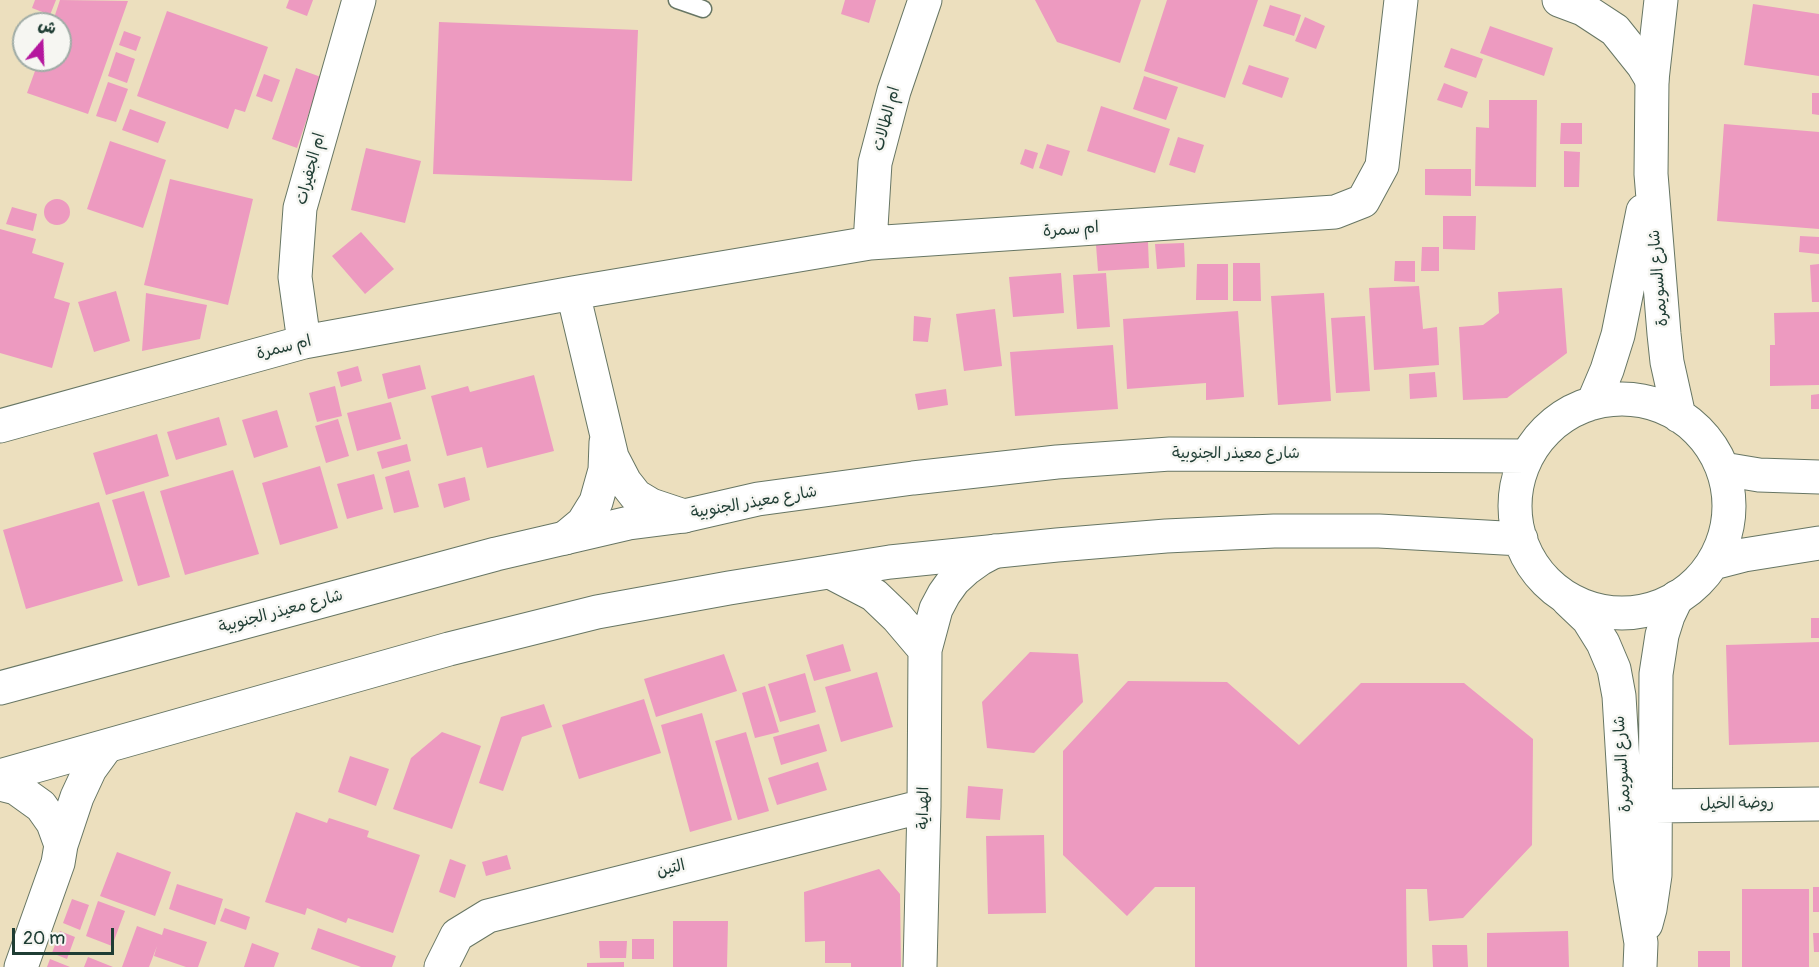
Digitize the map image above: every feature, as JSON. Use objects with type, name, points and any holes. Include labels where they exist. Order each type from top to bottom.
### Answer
[{"type":"street","name":"ام الجفيرات","points":[[304,342],[295,277],[300,207],[359,0]]},
{"type":"street","name":"ام الطالات","points":[[870,243],[875,164],[894,91],[925,0]]},
{"type":"street","name":"ام سمرة","points":[[0,426],[304,342],[573,293],[870,243],[1335,212],[1363,201],[1382,166],[1401,0]]},
{"type":"street","points":[[1559,0],[1584,9],[1615,30],[1652,80]]},
{"type":"street","name":"شارع السويمرة","points":[[1661,0],[1652,80],[1651,174],[1667,362],[1678,416]]},
{"type":"street","name":"شارع السويمرة","points":[[1593,403],[1618,335],[1651,174]]},
{"type":"street","points":[[573,293],[612,458],[636,496],[651,505],[684,516]]},
{"type":"street","points":[[1618,399],[1643,401],[1678,416],[1704,438],[1723,469],[1728,493],[1729,517],[1723,541],[1713,563],[1691,588],[1662,605],[1639,611],[1614,612],[1591,608],[1568,600],[1538,572],[1527,555],[1516,522],[1515,505],[1520,472],[1527,456],[1535,443],[1556,422],[1569,413],[1593,403],[1618,399]]},
{"type":"street","points":[[565,538],[583,523],[596,502],[605,470],[606,437]]},
{"type":"street","name":"شارع معيذر الجنوبية","points":[[0,688],[496,554],[629,523],[684,516],[758,499],[913,477],[1125,456],[1220,453],[1527,456]]},
{"type":"street","points":[[1723,469],[1759,475],[1819,477]]},
{"type":"street","points":[[0,776],[449,649],[597,612],[890,562],[1166,536],[1301,531],[1379,531],[1521,539]]},
{"type":"street","points":[[1713,563],[1744,555],[1819,543]]},
{"type":"street","name":"الهداية","points":[[920,967],[925,650],[936,609],[944,594],[966,568],[995,551]]},
{"type":"street","points":[[830,572],[874,595],[897,617],[925,650]]},
{"type":"street","name":"شارع السويمرة","points":[[1641,955],[1654,875],[1656,674],[1662,635],[1677,597]]},
{"type":"street","name":"شارع السويمرة","points":[[1568,600],[1588,619],[1603,643],[1614,669],[1619,696],[1630,877],[1641,955]]},
{"type":"street","points":[[21,967],[58,863],[61,845],[82,783],[106,747]]},
{"type":"street","points":[[0,784],[16,788],[41,806],[53,823],[61,845]]},
{"type":"street","name":"روضة الخيل","points":[[1655,806],[1819,804]]},
{"type":"street","name":"التين","points":[[441,967],[457,935],[488,916],[924,806]]},
{"type":"lane","points":[[677,0],[703,9]]},
{"type":"building","points":[[35,0],[56,0],[51,12],[42,12],[32,8]]},
{"type":"building","points":[[60,0],[128,1],[88,114],[27,93],[35,72],[72,72],[72,12],[56,12]]},
{"type":"building","points":[[289,0],[313,0],[307,16],[286,8]]},
{"type":"building","points":[[845,0],[876,0],[869,23],[841,14]]},
{"type":"building","points":[[1035,0],[1141,0],[1120,63],[1057,42]]},
{"type":"building","points":[[1167,0],[1258,0],[1225,98],[1144,71]]},
{"type":"building","points":[[1753,4],[1819,14],[1819,76],[1744,65]]},
{"type":"building","points":[[1270,5],[1301,15],[1294,36],[1263,26]]},
{"type":"building","points":[[167,11],[268,47],[245,112],[235,109],[228,129],[137,96]]},
{"type":"building","points":[[1305,17],[1325,26],[1316,49],[1295,41]]},
{"type":"building","points":[[439,22],[638,30],[632,181],[433,174]]},
{"type":"building","points":[[1490,26],[1553,48],[1544,76],[1480,53]]},
{"type":"building","points":[[124,31],[141,37],[136,51],[119,45]]},
{"type":"building","points":[[1451,48],[1483,59],[1476,78],[1444,67]]},
{"type":"building","points":[[116,52],[135,59],[127,83],[108,76]]},
{"type":"building","points":[[1249,65],[1289,78],[1282,98],[1242,84]]},
{"type":"building","points":[[296,68],[321,77],[297,148],[272,139]]},
{"type":"building","points":[[264,74],[280,80],[272,102],[256,96]]},
{"type":"building","points":[[1144,76],[1178,87],[1166,120],[1133,109]]},
{"type":"building","points":[[108,82],[128,89],[116,122],[96,116]]},
{"type":"building","points":[[1444,83],[1468,92],[1462,108],[1437,100]]},
{"type":"building","points":[[1812,93],[1819,93],[1819,115],[1812,114]]},
{"type":"building","points":[[1489,100],[1537,100],[1536,187],[1475,186],[1476,127],[1489,128]]},
{"type":"building","points":[[1101,106],[1170,129],[1155,173],[1087,151]]},
{"type":"building","points":[[130,109],[166,122],[158,143],[122,130]]},
{"type":"building","points":[[1561,123],[1582,123],[1582,144],[1560,144]]},
{"type":"building","points":[[1724,124],[1819,132],[1819,229],[1717,221]]},
{"type":"building","points":[[1178,137],[1204,145],[1195,173],[1169,165]]},
{"type":"building","points":[[110,141],[166,160],[143,228],[87,209]]},
{"type":"building","points":[[1047,144],[1070,151],[1062,176],[1039,168]]},
{"type":"building","points":[[366,148],[421,161],[405,223],[351,210]]},
{"type":"building","points":[[1025,149],[1038,153],[1033,169],[1020,164]]},
{"type":"building","points":[[1564,151],[1580,152],[1579,187],[1564,187]]},
{"type":"building","points":[[1425,169],[1471,169],[1471,196],[1425,195]]},
{"type":"building","points":[[170,179],[253,199],[228,305],[144,285]]},
{"type":"building","points":[[57,199],[66,203],[70,212],[66,221],[57,225],[48,221],[44,212],[48,203]]},
{"type":"building","points":[[12,207],[37,214],[33,231],[6,224]]},
{"type":"building","points":[[1443,216],[1476,216],[1475,250],[1443,249]]},
{"type":"building","points":[[0,229],[36,239],[32,253],[64,263],[54,298],[70,303],[52,368],[0,353]]},
{"type":"building","points":[[361,232],[394,269],[365,294],[332,256]]},
{"type":"building","points":[[1800,236],[1819,237],[1819,254],[1799,252]]},
{"type":"building","points":[[1148,242],[1149,268],[1098,271],[1096,245]]},
{"type":"building","points":[[1184,243],[1185,267],[1157,269],[1155,244]]},
{"type":"building","points":[[1422,247],[1439,247],[1439,271],[1421,271]]},
{"type":"building","points":[[1395,261],[1415,261],[1415,282],[1394,281]]},
{"type":"building","points":[[1233,263],[1260,263],[1261,301],[1233,301]]},
{"type":"building","points":[[1197,264],[1228,264],[1228,300],[1196,300]]},
{"type":"building","points":[[1819,264],[1819,302],[1812,302],[1810,265]]},
{"type":"building","points":[[1061,273],[1064,313],[1013,317],[1009,277]]},
{"type":"building","points":[[1106,273],[1110,327],[1077,329],[1073,275]]},
{"type":"building","points":[[1419,286],[1423,329],[1437,327],[1439,365],[1374,370],[1369,288]]},
{"type":"building","points":[[1562,288],[1567,353],[1507,398],[1463,400],[1459,327],[1483,325],[1499,313],[1498,292]]},
{"type":"building","points":[[116,291],[130,341],[94,352],[78,302]]},
{"type":"building","points":[[146,293],[207,305],[200,339],[142,351]]},
{"type":"building","points":[[1324,293],[1331,401],[1278,405],[1271,296]]},
{"type":"building","points":[[995,309],[1002,366],[964,371],[956,314]]},
{"type":"building","points":[[1238,311],[1244,397],[1206,400],[1206,383],[1127,389],[1123,319]]},
{"type":"building","points":[[1819,312],[1819,385],[1770,386],[1770,345],[1775,345],[1774,313]]},
{"type":"building","points":[[914,316],[931,318],[928,342],[913,341]]},
{"type":"building","points":[[1365,316],[1370,391],[1336,393],[1331,318]]},
{"type":"building","points":[[1113,345],[1118,409],[1015,416],[1010,352]]},
{"type":"building","points":[[420,365],[426,389],[388,399],[382,374]]},
{"type":"building","points":[[358,366],[362,381],[341,387],[337,372]]},
{"type":"building","points":[[1435,372],[1437,397],[1410,399],[1409,374]]},
{"type":"building","points":[[534,375],[554,451],[487,468],[482,447],[447,456],[431,396],[468,386],[470,392]]},
{"type":"building","points":[[335,386],[342,416],[317,422],[309,393]]},
{"type":"building","points":[[946,389],[948,405],[918,410],[915,394]]},
{"type":"building","points":[[1819,394],[1819,409],[1811,409],[1811,395]]},
{"type":"building","points":[[391,402],[401,439],[357,451],[347,413]]},
{"type":"building","points":[[277,410],[288,447],[254,458],[242,420]]},
{"type":"building","points":[[219,417],[227,445],[176,460],[167,432]]},
{"type":"building","points":[[338,419],[349,456],[326,463],[315,426]]},
{"type":"building","points":[[157,434],[169,476],[106,495],[93,453]]},
{"type":"building","points":[[407,444],[411,461],[382,469],[377,452]]},
{"type":"building","points":[[320,466],[338,528],[280,545],[262,483]]},
{"type":"building","points":[[233,470],[259,554],[185,575],[160,491]]},
{"type":"building","points":[[409,470],[419,507],[394,513],[385,477]]},
{"type":"building","points":[[374,474],[383,509],[347,519],[337,484]]},
{"type":"building","points":[[465,477],[470,500],[444,508],[438,484]]},
{"type":"building","points":[[144,491],[170,577],[138,586],[112,500]]},
{"type":"building","points":[[99,502],[123,581],[26,609],[3,530]]},
{"type":"building","points":[[1811,618],[1819,618],[1819,638],[1811,638]]},
{"type":"building","points":[[1819,642],[1819,742],[1729,745],[1726,645]]},
{"type":"building","points":[[843,644],[851,671],[814,681],[806,655]]},
{"type":"building","points":[[1030,652],[1078,654],[1083,702],[1034,753],[987,748],[982,702]]},
{"type":"building","points":[[724,654],[737,691],[656,717],[644,679]]},
{"type":"building","points":[[877,672],[893,727],[841,742],[825,687]]},
{"type":"building","points":[[805,673],[816,712],[780,722],[768,684]]},
{"type":"building","points":[[1128,681],[1227,682],[1299,745],[1361,683],[1464,683],[1533,739],[1532,845],[1463,918],[1429,921],[1427,889],[1406,889],[1407,967],[1195,967],[1195,887],[1155,887],[1127,916],[1063,855],[1063,751]]},
{"type":"building","points":[[765,686],[779,732],[755,738],[742,693]]},
{"type":"building","points":[[644,699],[661,753],[579,779],[562,725]]},
{"type":"building","points":[[544,704],[552,727],[522,737],[503,791],[479,783],[501,717]]},
{"type":"building","points":[[702,713],[732,820],[690,832],[661,725]]},
{"type":"building","points":[[819,724],[827,751],[781,765],[773,737]]},
{"type":"building","points":[[442,732],[481,746],[452,829],[393,809],[411,758]]},
{"type":"building","points":[[746,732],[769,811],[738,820],[715,741]]},
{"type":"building","points":[[350,756],[389,769],[376,806],[338,792]]},
{"type":"building","points":[[818,762],[827,790],[777,805],[768,778]]},
{"type":"building","points":[[968,786],[1003,789],[1000,820],[966,818]]},
{"type":"building","points":[[296,812],[327,823],[329,818],[369,831],[367,837],[420,855],[393,933],[348,918],[346,923],[307,908],[305,915],[265,902]]},
{"type":"building","points":[[1044,835],[1046,913],[988,914],[986,836]]},
{"type":"building","points":[[117,852],[171,872],[155,916],[100,896]]},
{"type":"building","points":[[507,855],[511,869],[486,876],[482,862]]},
{"type":"building","points":[[450,859],[466,865],[455,898],[439,892]]},
{"type":"building","points":[[879,869],[900,894],[901,967],[851,967],[851,963],[825,963],[825,941],[805,942],[804,892]]},
{"type":"building","points":[[177,884],[223,899],[215,925],[169,909]]},
{"type":"building","points":[[1813,887],[1819,887],[1819,912],[1813,912]]},
{"type":"building","points":[[1742,889],[1809,889],[1809,967],[1742,967]]},
{"type":"building","points":[[72,899],[89,905],[80,930],[63,923]]},
{"type":"building","points":[[98,901],[125,911],[112,946],[86,936]]},
{"type":"building","points":[[225,908],[250,917],[246,930],[220,921]]},
{"type":"building","points":[[673,921],[728,921],[727,967],[673,967]]},
{"type":"building","points":[[137,926],[162,935],[164,928],[207,942],[198,967],[186,967],[154,956],[157,946],[149,967],[122,967]]},
{"type":"building","points":[[318,928],[396,956],[392,967],[361,967],[311,949]]},
{"type":"building","points":[[60,931],[75,937],[67,959],[52,953]]},
{"type":"building","points":[[1568,931],[1569,967],[1487,967],[1487,933]]},
{"type":"building","points":[[1813,933],[1819,933],[1819,952],[1814,952]]},
{"type":"building","points":[[632,939],[654,939],[654,959],[632,959]]},
{"type":"building","points":[[599,941],[627,941],[626,958],[600,958]]},
{"type":"building","points":[[252,943],[279,953],[274,967],[244,967]]},
{"type":"building","points":[[1432,945],[1467,945],[1468,967],[1433,967]]},
{"type":"building","points":[[1698,951],[1730,951],[1730,967],[1698,967]]},
{"type":"building","points":[[88,957],[113,967],[84,967]]},
{"type":"building","points":[[50,959],[70,967],[47,967]]},
{"type":"building","points":[[624,962],[624,967],[587,967],[587,963]]}]
